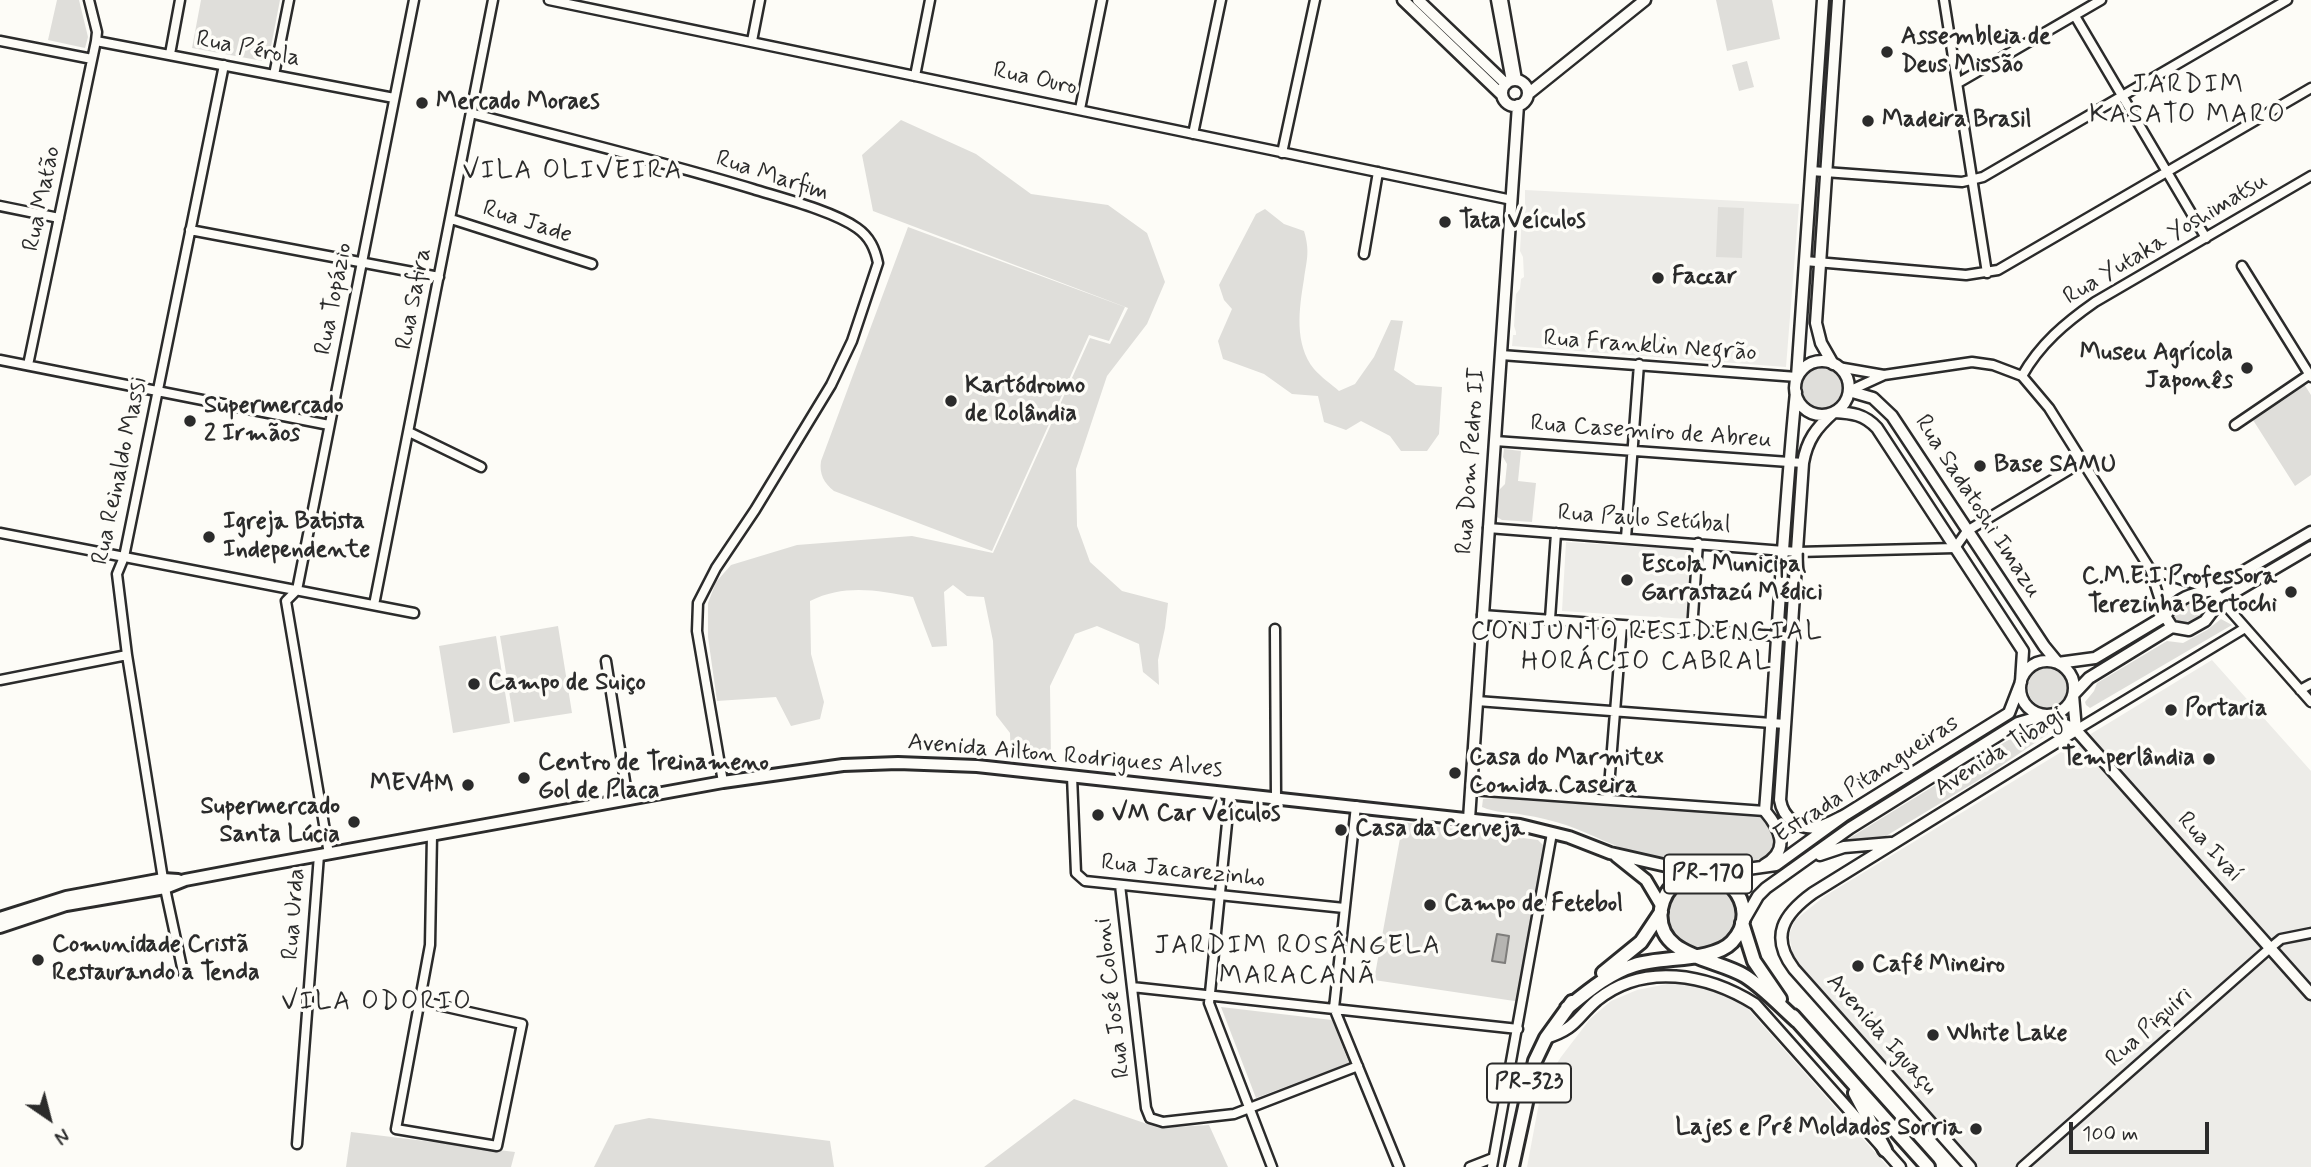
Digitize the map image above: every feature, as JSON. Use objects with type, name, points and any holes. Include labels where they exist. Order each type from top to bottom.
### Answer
[{"type":"highway","name":"PR-170","points":[[1797,1021],[1747,977],[1683,952],[1669,940],[1664,931],[1661,909],[1666,894],[1673,886],[1684,877],[1698,873],[1712,874],[1730,884],[1738,893],[1742,904],[1742,923],[1754,961],[1797,1021],[1928,1167]]},
{"type":"highway","name":"PR-323","points":[[1512,1167],[1535,1061],[1546,1038],[1581,990],[1641,942],[1661,909]]},
{"type":"highway","name":"PR-170","points":[[1696,956],[1719,952],[1729,946],[1736,938],[1742,923]]},
{"type":"highway","name":"PR-323","points":[[1567,1007],[1607,977],[1633,965],[1696,956]]},
{"type":"highway","points":[[1847,1077],[1885,1150]]},
{"type":"main road","name":"Avenida Ailton Rodrigues Alves","points":[[0,927],[8,919],[66,897],[185,880],[723,782],[821,767],[870,764],[977,766],[1520,825],[1583,841],[1611,853]]},
{"type":"main road","points":[[1611,853],[1698,873]]},
{"type":"main road","points":[[1611,853],[1646,880],[1661,909]]},
{"type":"street","points":[[89,0],[97,32],[96,41]]},
{"type":"street","points":[[170,54],[180,0]]},
{"type":"street","points":[[274,75],[289,0]]},
{"type":"street","name":"Rua Topázio","points":[[297,590],[414,0]]},
{"type":"street","name":"Rua Safira","points":[[374,605],[493,0]]},
{"type":"street","name":"Rua Ouro","points":[[549,0],[586,4],[915,76],[1512,200]]},
{"type":"street","points":[[752,41],[760,0]]},
{"type":"street","points":[[915,76],[930,0]]},
{"type":"street","points":[[1080,109],[1102,0]]},
{"type":"street","points":[[1193,134],[1221,0]]},
{"type":"street","points":[[1282,153],[1315,0]]},
{"type":"street","points":[[1403,0],[1502,95],[1508,104],[1518,105],[1525,101],[1528,94],[1645,0]]},
{"type":"street","points":[[1418,0],[1511,81],[1525,84],[1528,94]]},
{"type":"street","points":[[1496,0],[1511,81]]},
{"type":"street","points":[[1503,0],[1511,81]]},
{"type":"street","points":[[1756,869],[1770,861],[1781,843],[1779,831],[1765,811],[1823,0]]},
{"type":"street","points":[[1838,0],[1816,323],[1821,343],[1845,375],[1849,391],[1842,406],[1811,436],[1803,463],[1780,800],[1782,810],[1790,820],[1805,827],[1820,827],[1845,815]]},
{"type":"street","points":[[1944,0],[1987,273]]},
{"type":"street","points":[[1958,83],[2101,0]]},
{"type":"street","points":[[1811,171],[1973,180],[1992,173],[2287,0]]},
{"type":"street","points":[[2075,16],[2206,238]]},
{"type":"street","points":[[0,41],[92,58]]},
{"type":"street","name":"Rua Pérola","points":[[96,41],[394,98]]},
{"type":"street","name":"Rua Matão","points":[[28,365],[96,41]]},
{"type":"street","name":"Rua Reinaldo Massi","points":[[183,972],[164,883],[127,655],[117,575],[124,557],[224,65]]},
{"type":"street","points":[[1502,95],[1502,90],[1511,81]]},
{"type":"street","points":[[1805,261],[1966,275],[1987,273],[2004,267],[2311,88]]},
{"type":"street","name":"Rua Dom Pedro II","points":[[1469,819],[1518,105]]},
{"type":"street","name":"Rua Marfim","points":[[471,113],[721,179],[792,201],[856,227],[872,243],[878,263],[852,341],[831,385],[762,500],[716,568],[698,603],[697,631],[723,782]]},
{"type":"street","points":[[1364,254],[1378,173]]},
{"type":"street","name":"Rua Yutaka Yoshimatsu","points":[[2022,376],[2042,346],[2076,315],[2311,176]]},
{"type":"street","points":[[0,206],[59,218]]},
{"type":"street","name":"Rua Jade","points":[[451,219],[592,264]]},
{"type":"street","points":[[190,230],[439,277]]},
{"type":"street","points":[[2235,425],[2310,375],[2242,265]]},
{"type":"street","name":"Rua Franklin Negrão","points":[[1501,355],[1797,377]]},
{"type":"street","points":[[0,360],[329,425]]},
{"type":"street","points":[[1797,377],[1813,363],[1824,362],[1884,375]]},
{"type":"street","points":[[1849,391],[1884,375],[1972,362],[2003,368],[2022,376],[2040,395],[2150,569],[2165,616],[2172,627]]},
{"type":"street","points":[[1626,538],[1639,365]]},
{"type":"street","name":"Rua Sadatoshi Imazu","points":[[1849,391],[1873,398],[1892,416],[2044,646],[2058,663]]},
{"type":"street","points":[[1796,392],[1799,403],[1807,411],[1817,415],[1834,412]]},
{"type":"street","name":"Rua Sadatoshi Imazu","points":[[1834,412],[1854,413],[1871,421],[2023,651],[2021,682]]},
{"type":"street","points":[[409,432],[481,467]]},
{"type":"street","name":"Rua Casemiro de Abreu","points":[[1495,440],[1803,463]]},
{"type":"street","points":[[1955,548],[1967,531],[2082,461]]},
{"type":"street","name":"Rua Paulo Setúbal","points":[[1488,528],[1797,552],[1955,548]]},
{"type":"street","points":[[2311,532],[2212,590],[2188,595],[2173,604],[2165,616],[2095,657],[2058,663],[2037,663],[2028,669],[2021,682],[2021,694],[2025,704],[2034,712],[2055,714],[2065,708],[2089,678],[2172,627],[2189,630],[2205,621],[2221,600],[2311,547]]},
{"type":"street","points":[[0,533],[414,613]]},
{"type":"street","points":[[1550,619],[1556,533]]},
{"type":"street","points":[[1692,630],[1699,543]]},
{"type":"street","points":[[2150,569],[2212,590],[2311,702]]},
{"type":"street","points":[[284,588],[324,855]]},
{"type":"street","points":[[286,601],[297,590]]},
{"type":"street","points":[[1482,615],[1791,636]]},
{"type":"street","points":[[1608,799],[1622,625]]},
{"type":"street","name":"Avenida Tibagi","points":[[1784,922],[1797,905],[2076,730],[2245,628]]},
{"type":"street","points":[[1275,629],[1276,798]]},
{"type":"street","points":[[0,680],[127,655]]},
{"type":"street","points":[[606,661],[628,800]]},
{"type":"street","points":[[2058,663],[2070,674],[2074,684],[2076,730]]},
{"type":"street","name":"Estrada Pitangueiras","points":[[1712,874],[1776,864],[1845,815],[2009,713],[2021,682]]},
{"type":"street","points":[[2300,690],[2311,684]]},
{"type":"street","points":[[1476,701],[1785,724]]},
{"type":"street","name":"Estrada Pitangueiras","points":[[1742,923],[1766,888],[1850,828],[2018,723],[2045,715]]},
{"type":"street","name":"Rua Ivaí","points":[[2045,715],[2076,730],[2311,994]]},
{"type":"street","name":"Rua Jacarezinho","points":[[1072,776],[1076,873],[1085,881],[1344,908]]},
{"type":"street","points":[[1471,790],[1765,811]]},
{"type":"street","points":[[1230,793],[1209,995],[1212,1011],[1272,1167]]},
{"type":"street","points":[[1356,806],[1334,1008],[1399,1167]]},
{"type":"street","points":[[1470,1167],[1492,1162],[1552,833]]},
{"type":"street","points":[[420,1001],[522,1024],[497,1146],[396,1129],[430,945],[432,835]]},
{"type":"street","points":[[1804,862],[1844,847],[1893,844]]},
{"type":"street","name":"Rua Urda","points":[[298,1144],[324,855]]},
{"type":"street","name":"Rua José Coloni","points":[[1120,885],[1146,1108],[1150,1118],[1163,1122],[1249,1110]]},
{"type":"street","name":"Avenida Iguaçu","points":[[1784,922],[1781,932],[1783,950],[1794,969],[1970,1167]]},
{"type":"street","name":"Rua Piquiri","points":[[2022,1167],[2281,939],[2311,933]]},
{"type":"street","points":[[1546,1038],[1571,1028],[1598,1000],[1640,979],[1684,976],[1715,983],[1755,1004],[1900,1167]]},
{"type":"street","points":[[1132,987],[1518,1029]]},
{"type":"street","points":[[1249,1110],[1357,1066]]},
{"type":"shaded area","points":[[57,0],[79,0],[88,37],[85,48],[48,40]]},
{"type":"shaded area","points":[[201,0],[280,0],[268,62],[192,48]]},
{"type":"shaded area","points":[[1716,0],[1772,0],[1780,39],[1727,51]]},
{"type":"shaded area","points":[[1747,61],[1754,87],[1739,91],[1732,65]]},
{"type":"shaded area","points":[[901,120],[976,154],[1031,194],[1108,205],[1147,233],[1165,282],[1147,324],[1107,376],[1076,469],[1077,526],[1090,562],[1122,591],[1168,603],[1158,660],[1159,685],[1143,672],[1139,644],[1097,626],[1075,634],[1050,686],[1051,761],[1011,760],[1010,733],[996,715],[993,641],[984,597],[967,596],[953,585],[944,592],[947,646],[932,647],[913,597],[848,590],[810,601],[811,654],[824,702],[820,719],[791,726],[776,697],[717,701],[708,637],[708,603],[716,582],[731,565],[797,545],[912,536],[993,553],[1090,338],[1110,344],[1128,308],[873,211],[862,155]]},
{"type":"shaded area","name":"Faccar","points":[[1525,190],[1799,204],[1786,367],[1512,346],[1513,335],[1516,335],[1516,294],[1524,277],[1520,251]]},
{"type":"shaded area","points":[[1718,207],[1744,208],[1742,258],[1716,257]]},
{"type":"shaded area","points":[[1265,209],[1284,224],[1304,231],[1307,255],[1301,302],[1303,349],[1314,369],[1339,391],[1355,384],[1374,357],[1391,320],[1403,321],[1394,370],[1416,385],[1442,387],[1439,434],[1427,451],[1401,451],[1390,436],[1361,421],[1346,430],[1324,422],[1318,396],[1292,394],[1264,374],[1223,359],[1218,341],[1232,309],[1224,300],[1219,285],[1256,214]]},
{"type":"shaded area","name":"Kartódromo de Rolândia","points":[[908,227],[1125,307],[1109,341],[1089,335],[992,551],[834,491],[822,474],[821,461]]},
{"type":"shaded area","points":[[1822,368],[1836,374],[1842,388],[1836,402],[1822,408],[1808,402],[1802,388],[1808,374]]},
{"type":"shaded area","points":[[2304,384],[2311,395],[2311,475],[2295,486],[2253,420]]},
{"type":"shaded area","points":[[1504,449],[1521,451],[1518,481],[1536,483],[1532,522],[1502,520],[1497,517],[1499,490],[1505,484],[1507,464],[1503,457]]},
{"type":"shaded area","name":"Escola Municipal Garrastazú Médici","points":[[1566,542],[1692,550],[1687,619],[1562,611]]},
{"type":"shaded area","points":[[2211,596],[2215,600],[2204,615],[2194,622],[2176,625],[2171,617],[2172,611],[2190,600]]},
{"type":"shaded area","points":[[2221,619],[2232,625],[2090,708],[2086,705],[2085,702],[2097,683],[2167,641],[2183,643]]},
{"type":"shaded area","name":"Campo de Suiço","points":[[558,626],[572,713],[514,722],[500,636]]},
{"type":"shaded area","name":"Campo de Suiço","points":[[496,636],[510,723],[453,733],[439,646]]},
{"type":"shaded area","points":[[2212,660],[2311,771],[2311,1167],[1979,1167],[1794,959],[1789,935],[1795,920],[1825,896]]},
{"type":"shaded area","points":[[2048,668],[2056,669],[2062,674],[2067,680],[2067,696],[2062,702],[2056,707],[2048,708],[2040,707],[2034,702],[2029,696],[2028,688],[2029,680],[2034,674],[2040,669]]},
{"type":"shaded area","points":[[2039,727],[2048,731],[2048,734],[1992,772],[1881,839],[1848,839],[2018,734]]},
{"type":"shaded area","points":[[1483,799],[1760,816],[1773,831],[1774,843],[1767,855],[1754,863],[1715,867],[1672,862],[1631,852],[1561,824],[1482,807]]},
{"type":"shaded area","points":[[1403,822],[1538,840],[1544,846],[1545,855],[1521,1002],[1374,980]]},
{"type":"shaded area","points":[[1702,880],[1727,890],[1737,915],[1727,940],[1702,950],[1677,940],[1667,915],[1677,890]]},
{"type":"shaded area","points":[[1497,934],[1509,936],[1505,963],[1492,961]]},
{"type":"shaded area","points":[[1672,983],[1709,988],[1743,1003],[1888,1167],[1527,1167],[1542,1087],[1590,1019],[1611,1001],[1637,990]]},
{"type":"shaded area","points":[[1221,1007],[1332,1020],[1349,1063],[1256,1098]]},
{"type":"shaded area","points":[[1074,1099],[1159,1128],[1209,1125],[1228,1167],[984,1167]]},
{"type":"shaded area","points":[[649,1118],[830,1141],[834,1167],[594,1167],[615,1125]]},
{"type":"shaded area","points":[[351,1132],[515,1152],[511,1167],[346,1167]]},
{"type":"place","name":"Assembleia de Deus Missão","points":[[1887,52]]},
{"type":"place","name":"Mercado Moraes","points":[[422,103]]},
{"type":"place","name":"Madeira Brasil","points":[[1868,121]]},
{"type":"place","name":"Tata Veículos","points":[[1445,222]]},
{"type":"place","name":"Faccar","points":[[1658,278]]},
{"type":"place","name":"Museu Agrícola Japonês","points":[[2247,368]]},
{"type":"place","name":"Kartódromo de Rolândia","points":[[951,401]]},
{"type":"place","name":"Supermercado 2 Irmãos","points":[[190,421]]},
{"type":"place","name":"Base SAMU","points":[[1980,466]]},
{"type":"place","name":"Igreja Batista Independente","points":[[209,537]]},
{"type":"place","name":"Escola Municipal Garrastazú Médici","points":[[1627,580]]},
{"type":"place","name":"C.M.E.I Professora Terezinha Bertochi","points":[[2291,592]]},
{"type":"place","name":"Campo de Suiço","points":[[474,684]]},
{"type":"place","name":"Portaria","points":[[2171,710]]},
{"type":"place","name":"Temperlândia","points":[[2209,759]]},
{"type":"place","name":"Casa do Marmitex Comida Caseira","points":[[1455,773]]},
{"type":"place","name":"Centro de Treinameno Gol de Placa","points":[[524,778]]},
{"type":"place","name":"MEVAM","points":[[468,785]]},
{"type":"place","name":"VM Car Veículos","points":[[1098,815]]},
{"type":"place","name":"Supermercado Santa Lúcia","points":[[354,822]]},
{"type":"place","name":"Casa da Cerveja","points":[[1341,830]]},
{"type":"place","name":"Campo de Fetebol","points":[[1430,905]]},
{"type":"place","name":"Comunidade Cristã Restaurando a Tenda","points":[[38,960]]},
{"type":"place","name":"Café Mineiro","points":[[1858,966]]},
{"type":"place","name":"White Lake","points":[[1933,1035]]},
{"type":"place","name":"Lajes e Pré Moldados Sorria","points":[[1976,1129]]},
{"type":"district","name":"JARDIM KASATO MARO","points":[[2188,102]]},
{"type":"district","name":"VILA OLIVEIRA","points":[[573,173]]},
{"type":"district","name":"CONJUNTO RESIDENCIAL HORÁCIO CABRAL","points":[[1647,649]]},
{"type":"district","name":"JARDIM ROSÂNGELA MARACANÃ","points":[[1298,962]]},
{"type":"district","name":"VILA ODORIO","points":[[377,1004]]}]
